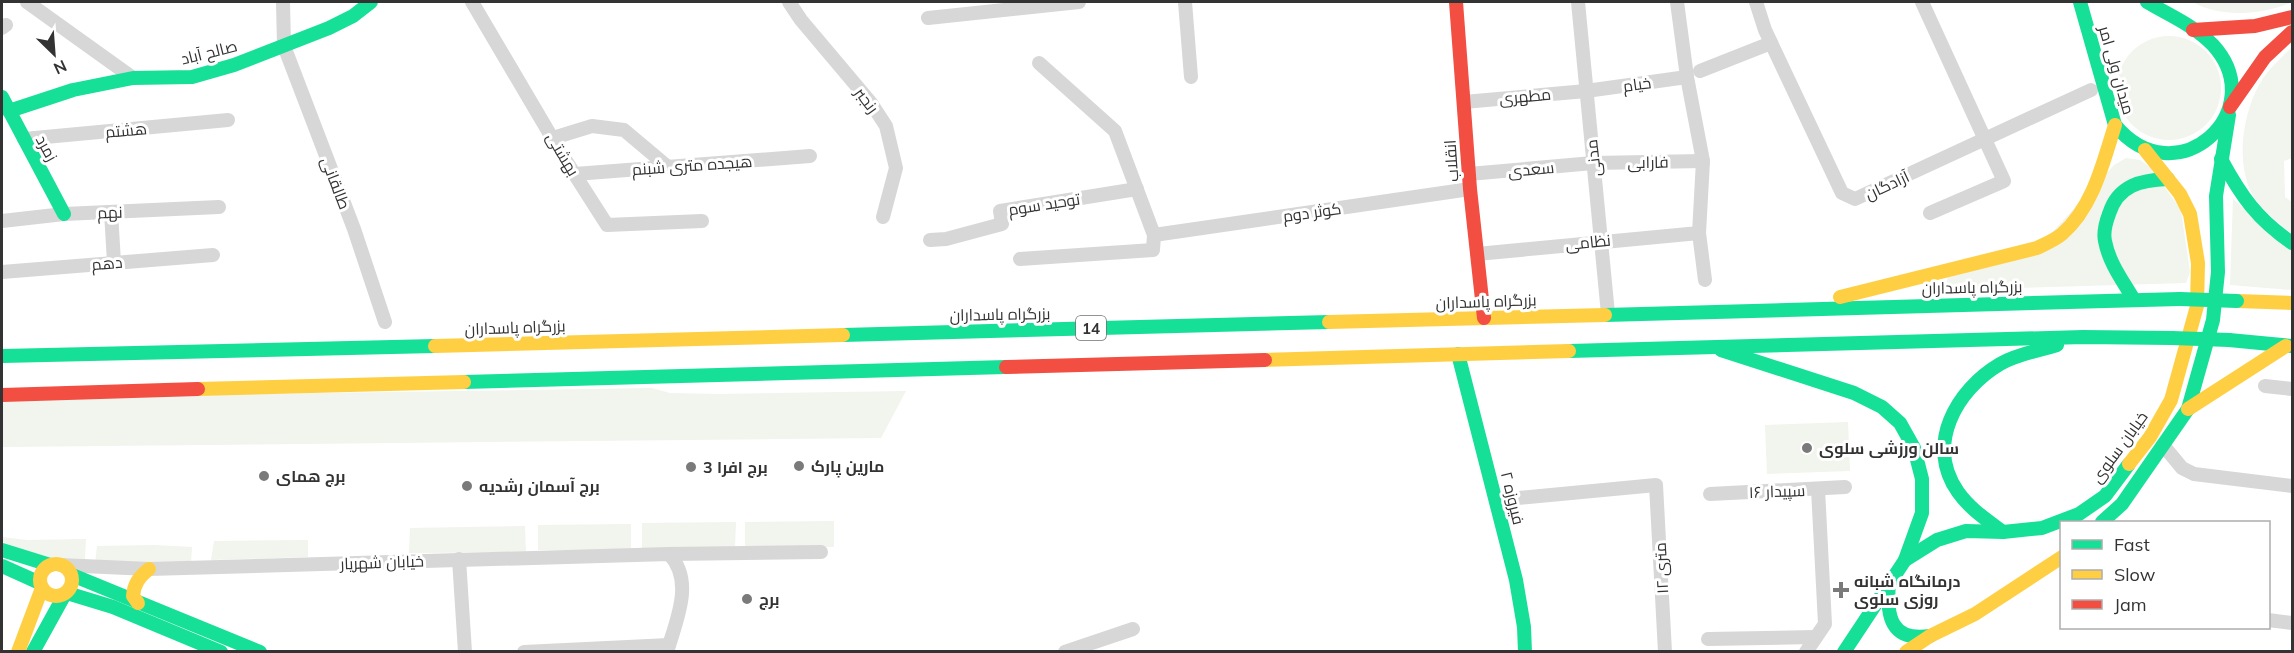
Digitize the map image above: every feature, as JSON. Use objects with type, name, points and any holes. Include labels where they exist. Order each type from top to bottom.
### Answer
[{"type":"main road","name":"صالح آباد","points":[[5,113],[73,90],[133,78],[192,77],[234,65],[353,16],[371,2]]},
{"type":"main road","name":"انقلاب","points":[[1456,2],[1470,189],[1484,318]]},
{"type":"main road","points":[[2147,2],[2212,44],[2225,62],[2231,85],[2229,109]]},
{"type":"main road","name":"میدان ولى امر","points":[[2081,3],[2115,125],[2128,140],[2145,150]]},
{"type":"main road","points":[[2193,30],[2243,29],[2268,25],[2292,17]]},
{"type":"main road","points":[[2145,150],[2169,153],[2195,147],[2214,135],[2257,66],[2292,32]]},
{"type":"main road","name":"زمرد","points":[[2,97],[5,113],[24,139],[64,214]]},
{"type":"main road","name":"خیابان سلوی","points":[[2103,521],[2122,504],[2188,409],[2213,320],[2218,272],[2216,196],[2229,109]]},
{"type":"main road","points":[[1797,308],[2037,248],[2061,236],[2079,214],[2098,180],[2115,125]]},
{"type":"main road","name":"خیابان سلوی","points":[[2060,521],[2079,514],[2105,496],[2150,437],[2171,400],[2197,306],[2198,264],[2190,214],[2180,194],[2145,150]]},
{"type":"main road","points":[[2222,159],[2244,201],[2268,228],[2292,243]]},
{"type":"main road","points":[[2134,300],[2112,263],[2105,243],[2108,216],[2113,202],[2122,190],[2146,179],[2168,179]]},
{"type":"main road","name":"بزرگراه پاسداران","points":[[2,356],[2134,300],[2180,299],[2292,303]]},
{"type":"main road","points":[[2003,532],[1974,511],[1953,485],[1944,458],[1944,433],[1954,406],[1975,382],[2001,364],[2083,337]]},
{"type":"main road","name":"14","points":[[2,395],[2083,337],[2229,340],[2289,346]]},
{"type":"main road","points":[[2188,409],[2289,346]]},
{"type":"main road","points":[[1710,347],[1854,393],[1882,407],[1900,423],[1914,448],[1922,479],[1922,513],[1905,560]]},
{"type":"main road","name":"فیروزه ٢","points":[[1458,354],[1516,580],[1524,627],[1525,651]]},
{"type":"main road","name":"خیابان سلوی","points":[[1844,651],[1905,560],[1937,540],[1966,531],[2003,532],[2042,528],[2060,521]]},
{"type":"main road","points":[[2,550],[66,567],[72,575],[260,651]]},
{"type":"main road","points":[[1906,651],[1930,636],[1975,614],[2060,558]]},
{"type":"main road","points":[[18,651],[41,585],[42,572],[56,565]]},
{"type":"main road","points":[[2,566],[41,585],[49,595],[60,596],[66,593],[113,607],[221,651]]},
{"type":"main road","points":[[138,603],[133,596],[134,585],[138,577],[149,569]]},
{"type":"main road","points":[[33,651],[72,585],[72,575]]},
{"type":"main road","points":[[1888,584],[1887,602],[1890,619],[1897,630],[1911,637],[1930,636]]},
{"type":"street","points":[[27,2],[133,78]]},
{"type":"street","name":"طالقانی","points":[[283,2],[284,46],[354,228],[385,322]]},
{"type":"street","name":"بهشتی","points":[[472,2],[607,225],[702,221]]},
{"type":"street","name":"رنجبر","points":[[789,2],[801,20],[871,103],[885,126],[896,168],[883,217]]},
{"type":"street","points":[[928,18],[1079,2]]},
{"type":"street","points":[[1185,2],[1191,77]]},
{"type":"street","name":"مدنی","points":[[1578,2],[1608,314]]},
{"type":"street","points":[[1677,2],[1693,74],[1703,161],[1699,233],[1705,280]]},
{"type":"street","name":"آزادگان","points":[[1756,2],[1771,43],[1842,194],[1855,199],[2091,90]]},
{"type":"street","points":[[1922,2],[2004,181],[1930,213]]},
{"type":"street","name":"خیام","points":[[1586,91],[1693,74],[1771,43]]},
{"type":"street","points":[[1020,259],[1153,250],[1154,235],[1115,131],[1039,63]]},
{"type":"street","name":"مطهری","points":[[1464,102],[1586,91]]},
{"type":"street","name":"هشتم","points":[[24,139],[228,120]]},
{"type":"street","points":[[553,138],[592,126],[624,130],[669,167]]},
{"type":"street","name":"هیجده متری شبنم","points":[[575,174],[810,156]]},
{"type":"street","name":"فارابی","points":[[1593,163],[1703,161]]},
{"type":"street","name":"سعدی","points":[[1469,174],[1593,163]]},
{"type":"street","name":"توحید سوم","points":[[930,240],[946,239],[1002,224],[1000,211],[1137,189]]},
{"type":"street","name":"کوثر دوم","points":[[1154,235],[1470,189]]},
{"type":"street","name":"نهم","points":[[2,221],[64,214],[219,207]]},
{"type":"street","points":[[111,212],[114,262]]},
{"type":"street","name":"نظامی","points":[[1477,254],[1699,233]]},
{"type":"street","name":"دهم","points":[[2,272],[213,255]]},
{"type":"street","points":[[2265,386],[2292,389]]},
{"type":"street","points":[[2163,445],[2182,468],[2194,474],[2292,486]]},
{"type":"street","name":"۱۲ متری","points":[[1497,500],[1656,485],[1665,651]]},
{"type":"street","name":"سپیدار ۱۶","points":[[1710,494],[1845,487]]},
{"type":"street","points":[[1806,651],[1825,624],[1818,489]]},
{"type":"street","name":"خیابان شهریار","points":[[56,565],[149,569],[459,559],[821,552]]},
{"type":"street","points":[[524,651],[668,648],[680,608],[683,585],[680,568],[669,554]]},
{"type":"street","points":[[459,559],[465,651]]},
{"type":"street","points":[[2270,620],[2292,623]]},
{"type":"street","points":[[1065,651],[1133,629]]},
{"type":"street","points":[[1708,639],[1816,637]]},
{"type":"shaded area","points":[[2193,2],[2292,2],[2269,10],[2242,13],[2216,11]]},
{"type":"shaded area","points":[[2169,36],[2189,40],[2206,51],[2217,68],[2221,88],[2217,108],[2206,125],[2189,136],[2169,140],[2149,136],[2132,125],[2121,108],[2117,88],[2121,68],[2132,51],[2149,40]]},
{"type":"shaded area","points":[[2292,47],[2292,158],[2284,161],[2285,197],[2292,202],[2292,234],[2264,210],[2251,192],[2244,166],[2243,137],[2249,109],[2259,85],[2274,64]]},
{"type":"shaded area","points":[[2126,158],[2140,160],[2151,168],[2181,210],[2190,272],[2186,283],[1944,290],[1949,273],[2033,253],[2114,165]]},
{"type":"shaded area","points":[[2233,199],[2292,250],[2292,290],[2230,285]]},
{"type":"shaded area","points":[[652,388],[670,393],[718,394],[906,391],[881,438],[2,447],[2,398]]},
{"type":"shaded area","name":"سالن ورزشی سلوی","points":[[1848,422],[1850,471],[1767,474],[1765,425]]},
{"type":"shaded area","points":[[834,521],[834,547],[745,547],[745,522]]},
{"type":"shaded area","points":[[736,522],[735,548],[642,548],[642,523]]},
{"type":"shaded area","points":[[631,524],[631,550],[538,550],[538,525]]},
{"type":"shaded area","points":[[525,526],[526,552],[409,553],[410,528]]},
{"type":"shaded area","points":[[2,537],[27,540],[86,539],[85,559],[48,558],[2,542]]},
{"type":"shaded area","points":[[308,540],[308,557],[211,560],[214,541]]},
{"type":"shaded area","points":[[97,546],[192,547],[191,562],[95,565]]},
{"type":"traffic: fast","points":[[9,111],[73,90],[133,78],[192,77],[234,65],[329,28],[353,16],[371,2]]},
{"type":"traffic: fast","points":[[2080,2],[2115,125],[2139,146],[2164,153],[2189,150],[2209,138],[2224,119],[2232,96],[2229,70],[2206,38],[2190,26],[2147,2]]},
{"type":"traffic: fast","points":[[2,97],[64,214]]},
{"type":"traffic: fast","points":[[2103,521],[2122,504],[2188,409],[2213,320],[2218,272],[2216,196],[2229,115]]},
{"type":"traffic: fast","points":[[2221,159],[2259,216],[2292,243]]},
{"type":"traffic: fast","points":[[2134,300],[2110,257],[2105,241],[2105,227],[2113,204],[2125,190],[2140,183],[2168,179]]},
{"type":"traffic: fast","points":[[1605,315],[2180,299]]},
{"type":"traffic: fast","points":[[2180,299],[2237,301]]},
{"type":"traffic: fast","points":[[843,335],[1329,322]]},
{"type":"traffic: fast","points":[[1569,351],[2083,337],[2172,338]]},
{"type":"traffic: fast","points":[[2172,338],[2229,340]]},
{"type":"traffic: fast","points":[[2229,340],[2292,346]]},
{"type":"traffic: fast","points":[[2003,532],[1968,504],[1958,492],[1949,474],[1944,456],[1945,438],[1950,420],[1970,388],[1984,375],[2013,358],[2057,345]]},
{"type":"traffic: fast","points":[[2,356],[435,346]]},
{"type":"traffic: fast","points":[[1721,350],[1854,393],[1882,407],[1900,423],[1914,448],[1922,479],[1922,513],[1905,560]]},
{"type":"traffic: fast","points":[[1458,354],[1516,580],[1524,627],[1525,652]]},
{"type":"traffic: fast","points":[[464,382],[1006,367]]},
{"type":"traffic: fast","points":[[2060,521],[2079,514],[2105,496],[2129,464]]},
{"type":"traffic: fast","points":[[1844,652],[1905,560],[1937,540],[1966,531],[2003,532],[2042,528],[2060,521]]},
{"type":"traffic: fast","points":[[2,550],[50,565]]},
{"type":"traffic: fast","points":[[2,566],[40,583]]},
{"type":"traffic: fast","points":[[72,575],[260,652]]},
{"type":"traffic: fast","points":[[1889,584],[1890,616],[1899,631],[1917,637],[1930,636]]},
{"type":"traffic: fast","points":[[67,593],[113,607],[221,652]]},
{"type":"traffic: fast","points":[[33,652],[65,594]]},
{"type":"traffic: slow","points":[[1840,297],[2037,248],[2056,238],[2073,223],[2089,198],[2096,184],[2115,125]]},
{"type":"traffic: slow","points":[[2129,464],[2150,437],[2171,400],[2197,306],[2198,263],[2190,214],[2180,194],[2145,150]]},
{"type":"traffic: slow","points":[[2237,301],[2292,303]]},
{"type":"traffic: slow","points":[[1329,322],[1605,315]]},
{"type":"traffic: slow","points":[[435,346],[843,335]]},
{"type":"traffic: slow","points":[[2188,409],[2286,346]]},
{"type":"traffic: slow","points":[[1265,360],[1569,351]]},
{"type":"traffic: slow","points":[[198,389],[464,382]]},
{"type":"traffic: slow","points":[[1906,652],[1930,636],[1975,614],[2060,558]]},
{"type":"traffic: slow","points":[[56,564],[67,569],[72,580],[67,591],[56,596],[45,591],[40,580],[45,569],[56,564]]},
{"type":"traffic: slow","points":[[138,603],[133,596],[136,584],[149,569]]},
{"type":"traffic: slow","points":[[18,652],[42,588]]},
{"type":"traffic: jam","points":[[1456,2],[1470,189],[1484,318]]},
{"type":"traffic: jam","points":[[2193,30],[2255,26],[2292,17]]},
{"type":"traffic: jam","points":[[2230,107],[2265,57],[2292,32]]},
{"type":"traffic: jam","points":[[1006,367],[1265,360]]},
{"type":"traffic: jam","points":[[2,395],[198,389]]},
{"type":"place","name":"سالن ورزشی سلوی","points":[[1807,448]]},
{"type":"place","name":"مارین پارک","points":[[799,466]]},
{"type":"place","name":"برج افرا 3","points":[[691,467]]},
{"type":"place","name":"برج همای","points":[[264,476]]},
{"type":"place","name":"برج آسمان رشدیه","points":[[467,486]]},
{"type":"place","name":"درمانگاه شبانه روزی سلوی","points":[[1841,590]]},
{"type":"place","name":"برج","points":[[747,599]]}]
